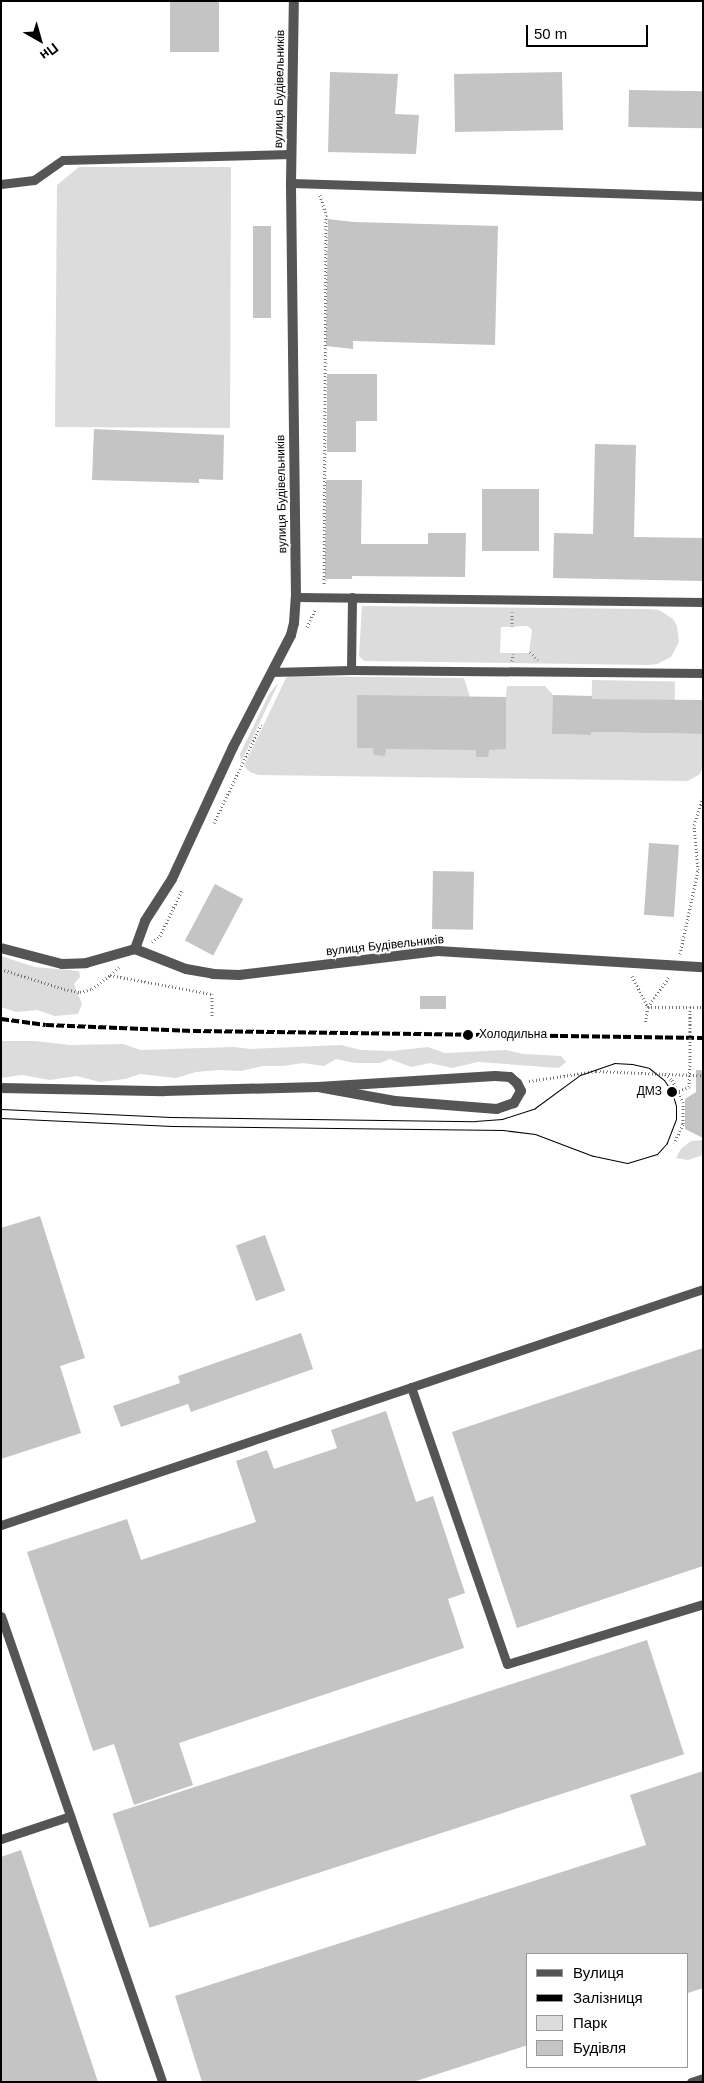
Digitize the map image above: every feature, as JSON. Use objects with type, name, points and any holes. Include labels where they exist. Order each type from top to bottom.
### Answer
[{"type":"street","name":"вулиця Будівельників","points":[[294,1],[291,184],[296,597],[291,635],[233,747],[172,879],[145,921],[138,950],[186,969],[213,974],[239,975],[438,951],[703,967]]},
{"type":"street","points":[[1,948],[35,959],[62,964],[86,963],[138,950]]},
{"type":"street","points":[[1,1088],[164,1091],[318,1087],[495,1076],[510,1077],[517,1082],[521,1091],[514,1103],[497,1109],[395,1101],[318,1087]]},
{"type":"lane","points":[[1,184],[34,180],[63,160],[291,154]]},
{"type":"lane","points":[[291,184],[703,196]]},
{"type":"lane","points":[[296,597],[703,602]]},
{"type":"lane","points":[[350,670],[352,597]]},
{"type":"lane","points":[[272,672],[350,670],[703,673]]},
{"type":"lane","points":[[1,1525],[703,1288]]},
{"type":"lane","points":[[411,1387],[507,1664],[703,1604]]},
{"type":"lane","points":[[1,1616],[162,2082]]},
{"type":"lane","points":[[1,1839],[70,1816]]},
{"type":"lane","points":[[691,2082],[703,2078]]},
{"type":"path","points":[[304,633],[324,588],[326,215],[318,184]]},
{"type":"path","points":[[210,832],[263,721]]},
{"type":"path","points":[[646,1024],[648,1007],[678,966],[698,870],[694,825],[703,797]]},
{"type":"path","points":[[1,969],[64,989],[80,992],[92,989],[138,950],[160,936],[185,884]]},
{"type":"path","points":[[625,962],[648,1007]]},
{"type":"path","points":[[110,974],[212,994],[212,1018]]},
{"type":"path","points":[[648,1007],[703,1007]]},
{"type":"path","points":[[679,1091],[689,1087],[690,1007]]},
{"type":"path","points":[[517,1082],[596,1072],[702,1075]]},
{"type":"path","points":[[665,1074],[679,1091],[683,1102],[683,1119],[679,1134],[674,1143]]},
{"type":"green space","points":[[79,167],[231,167],[230,428],[55,427],[57,185]]},
{"type":"green space","points":[[362,606],[659,610],[673,619],[677,626],[679,642],[671,657],[657,664],[649,665],[364,661],[359,656]],"holes":[[[528,626],[532,630],[529,653],[500,653],[501,627]]]},
{"type":"green space","points":[[289,676],[464,678],[470,697],[506,697],[507,686],[545,686],[553,695],[553,734],[591,735],[591,732],[703,734],[703,767],[700,774],[688,781],[258,775],[250,772],[244,766],[286,678]]},
{"type":"green space","points":[[592,680],[675,681],[675,700],[592,699]]},
{"type":"green space","points":[[277,684],[241,762],[240,754],[269,694]]},
{"type":"green space","points":[[1,956],[35,967],[79,971],[80,977],[74,984],[82,1004],[78,1014],[55,1016],[37,1010],[16,1012],[1,1007]]},
{"type":"green space","points":[[1,1041],[34,1041],[71,1045],[123,1044],[141,1050],[233,1047],[251,1049],[341,1045],[361,1050],[392,1051],[428,1047],[445,1053],[506,1050],[523,1054],[561,1056],[566,1062],[559,1068],[478,1062],[452,1068],[430,1063],[411,1067],[390,1059],[380,1063],[355,1063],[336,1059],[324,1066],[303,1063],[263,1066],[241,1071],[196,1072],[176,1078],[140,1074],[125,1079],[100,1082],[77,1076],[50,1080],[22,1075],[1,1078]]},
{"type":"green space","points":[[703,1140],[703,1155],[688,1160],[676,1158],[681,1149],[691,1141]]},
{"type":"building","points":[[170,1],[219,1],[219,52],[170,52]]},
{"type":"building","points":[[330,72],[398,74],[395,114],[419,115],[416,154],[328,152]]},
{"type":"building","points":[[562,72],[563,130],[455,132],[454,74]]},
{"type":"building","points":[[629,90],[703,91],[702,128],[628,127]]},
{"type":"building","points":[[328,219],[354,222],[498,226],[495,345],[353,341],[353,349],[326,346]]},
{"type":"building","points":[[253,226],[271,226],[271,318],[253,318]]},
{"type":"building","points":[[327,374],[377,374],[377,421],[356,421],[356,452],[327,452]]},
{"type":"building","points":[[94,429],[224,435],[223,480],[199,479],[199,483],[92,480]]},
{"type":"building","points":[[595,444],[636,445],[634,537],[703,538],[703,581],[553,578],[554,533],[593,534]]},
{"type":"building","points":[[326,480],[362,480],[361,544],[428,544],[428,533],[466,533],[465,577],[352,576],[352,579],[325,579]]},
{"type":"building","points":[[482,489],[539,489],[539,551],[482,551]]},
{"type":"building","points":[[357,695],[506,697],[506,749],[489,750],[488,757],[476,757],[476,750],[386,749],[385,756],[374,755],[373,748],[357,748]]},
{"type":"building","points":[[553,695],[592,696],[592,699],[703,700],[703,734],[591,732],[591,735],[552,734]]},
{"type":"building","points":[[649,843],[679,845],[674,917],[644,915]]},
{"type":"building","points":[[433,871],[474,872],[473,930],[432,929]]},
{"type":"building","points":[[215,884],[243,899],[213,956],[185,941]]},
{"type":"building","points":[[420,996],[446,996],[446,1009],[420,1009]]},
{"type":"building","points":[[696,1070],[703,1070],[703,1138],[685,1129],[685,1099],[696,1092]]},
{"type":"building","points":[[40,1216],[85,1358],[60,1366],[81,1433],[1,1459],[1,1228]]},
{"type":"building","points":[[265,1235],[285,1290],[256,1301],[236,1246]]},
{"type":"building","points":[[301,1333],[313,1369],[191,1412],[188,1404],[121,1427],[113,1406],[180,1383],[178,1376]]},
{"type":"building","points":[[703,1348],[703,1566],[517,1628],[452,1432]]},
{"type":"building","points":[[386,1411],[416,1502],[433,1496],[465,1593],[448,1599],[464,1648],[179,1743],[193,1785],[134,1805],[114,1744],[93,1751],[27,1552],[127,1519],[141,1560],[256,1522],[236,1461],[267,1450],[274,1469],[337,1448],[331,1430]]},
{"type":"building","points":[[647,1640],[684,1754],[150,1928],[113,1814]]},
{"type":"building","points":[[703,1771],[703,1988],[689,1993],[689,1953],[526,1953],[526,2046],[413,2082],[202,2082],[175,1996],[646,1845],[630,1795]]},
{"type":"building","points":[[21,1850],[98,2082],[1,2082],[1,1857]]},
{"type":"tram line","points":[[1,1109],[171,1117],[475,1121],[502,1119],[535,1108],[580,1075],[614,1063],[632,1064],[649,1068],[664,1080],[672,1092],[676,1106],[676,1119],[667,1143],[657,1154],[627,1163],[593,1156],[535,1134],[504,1130],[172,1126],[1,1118]]},
{"type":"railway","points":[[1,1019],[46,1025],[193,1031],[703,1038]]},
{"type":"place","name":"Холодильна","points":[[468,1035]]},
{"type":"place","name":"ДМЗ","points":[[672,1092]]}]
